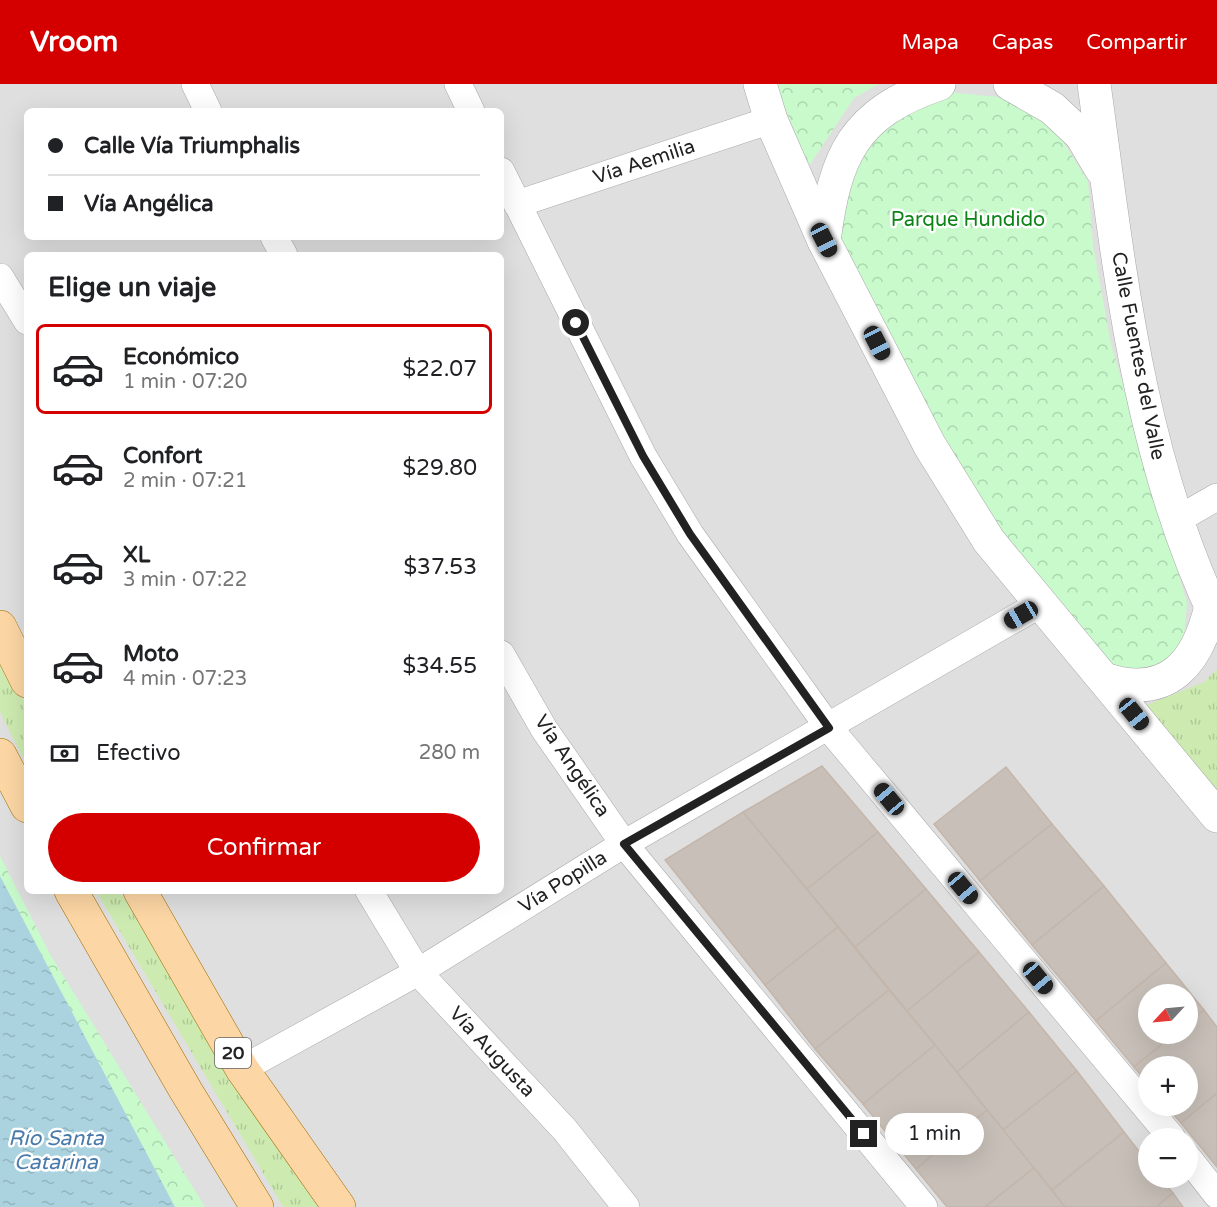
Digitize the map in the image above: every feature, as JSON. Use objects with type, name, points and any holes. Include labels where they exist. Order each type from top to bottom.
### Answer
[{"type":"main road","points":[[0,627],[24,675]]},
{"type":"main road","points":[[0,755],[24,800]]},
{"type":"main road","points":[[73,894],[186,1091],[257,1207]]},
{"type":"main road","name":"20","points":[[142,894],[242,1069],[339,1207]]},
{"type":"street","points":[[195,84],[207,108]]},
{"type":"street","points":[[458,84],[470,108]]},
{"type":"street","points":[[760,84],[771,120],[824,240],[930,446],[989,541],[1040,604],[1107,680],[1217,816]]},
{"type":"street","points":[[824,240],[830,193],[841,162],[859,132],[891,106],[917,91],[939,84]]},
{"type":"street","points":[[1010,84],[1052,108],[1081,135],[1106,178]]},
{"type":"street","name":"Calle Fuentes del Valle","points":[[1094,84],[1106,178],[1149,423],[1175,521],[1214,613]]},
{"type":"street","name":"Vía Aemilia","points":[[517,204],[771,120]]},
{"type":"street","points":[[504,177],[649,466],[690,534],[829,728],[1164,1128]]},
{"type":"street","points":[[0,277],[24,316]]},
{"type":"street","points":[[1175,521],[1217,497]]},
{"type":"street","name":"Vía Popilla","points":[[242,1069],[418,972],[624,844],[829,728],[1040,604]]},
{"type":"street","points":[[1107,680],[1126,686],[1146,685],[1165,679],[1184,666],[1204,635],[1214,613]]},
{"type":"street","name":"Vía Angélica","points":[[504,659],[544,729],[624,844],[924,1207]]},
{"type":"street","name":"Vía Augusta","points":[[371,894],[418,972],[565,1130],[626,1207]]},
{"type":"street","points":[[1198,1171],[1217,1195]]},
{"type":"shaded area","points":[[0,84],[1217,84],[1217,1207],[175,1207],[0,876]]},
{"type":"green space","points":[[775,84],[879,84],[854,98],[809,166]]},
{"type":"green space","name":"Parque Hundido","points":[[948,92],[1007,98],[1057,132],[1088,181],[1093,245],[1111,344],[1187,603],[1183,649],[1140,678],[1106,663],[995,538],[842,242],[841,192],[882,122]]},
{"type":"green space","points":[[0,654],[24,702],[24,760],[0,712]]},
{"type":"green space","points":[[1217,669],[1217,795],[1144,706],[1204,682]]},
{"type":"green space","name":"Río Santa Catarina","points":[[0,856],[50,954],[205,1207],[0,1207]]},
{"type":"green space","points":[[98,894],[122,894],[236,1087],[318,1207],[283,1207]]},
{"type":"water","name":"Río Santa Catarina","points":[[0,876],[175,1207],[0,1207]]},
{"type":"building","points":[[822,766],[878,832],[807,889],[743,812]]},
{"type":"building","points":[[1006,767],[1052,824],[980,881],[934,824]]},
{"type":"building","points":[[743,812],[838,927],[765,985],[665,860]]},
{"type":"building","points":[[1052,824],[1104,886],[1032,945],[980,881]]},
{"type":"building","points":[[878,832],[926,889],[855,947],[807,889]]},
{"type":"building","points":[[1104,886],[1166,963],[1096,1021],[1032,945]]},
{"type":"building","points":[[926,889],[979,952],[907,1011],[855,947]]},
{"type":"building","points":[[838,927],[889,990],[815,1049],[765,985]]},
{"type":"building","points":[[979,952],[1029,1012],[957,1072],[907,1011]]},
{"type":"building","points":[[1166,963],[1183,984],[1141,984]]},
{"type":"building","points":[[1138,986],[1138,1044],[1163,1044],[1148,1056],[1138,1056],[1138,1064],[1134,1067],[1096,1021]]},
{"type":"building","points":[[889,990],[935,1045],[863,1104],[815,1049]]},
{"type":"building","points":[[1198,1003],[1204,1010],[1198,1015]]},
{"type":"building","points":[[1204,1010],[1217,1027],[1217,1093],[1198,1109],[1198,1056],[1148,1056],[1163,1044],[1198,1044],[1198,1015]]},
{"type":"building","points":[[1029,1012],[1077,1071],[1003,1130],[957,1072]]},
{"type":"building","points":[[935,1045],[987,1110],[916,1169],[863,1104]]},
{"type":"building","points":[[1077,1071],[1124,1132],[1052,1190],[1003,1130]]},
{"type":"building","points":[[1217,1093],[1217,1167],[1198,1144],[1198,1128],[1185,1128],[1181,1123],[1189,1116],[1198,1116],[1198,1109]]},
{"type":"building","points":[[987,1110],[1034,1168],[985,1207],[947,1207],[916,1169]]},
{"type":"building","points":[[1175,1116],[1189,1116],[1181,1123]]},
{"type":"building","points":[[1124,1132],[1138,1150],[1138,1188],[1169,1188],[1173,1193],[1156,1207],[1065,1207],[1052,1190]]},
{"type":"building","points":[[1034,1168],[1065,1207],[985,1207]]},
{"type":"building","points":[[1173,1193],[1183,1207],[1156,1207]]},
{"type":"route","points":[[576,323],[643,456],[690,534],[829,728],[624,844],[864,1134]]}]
